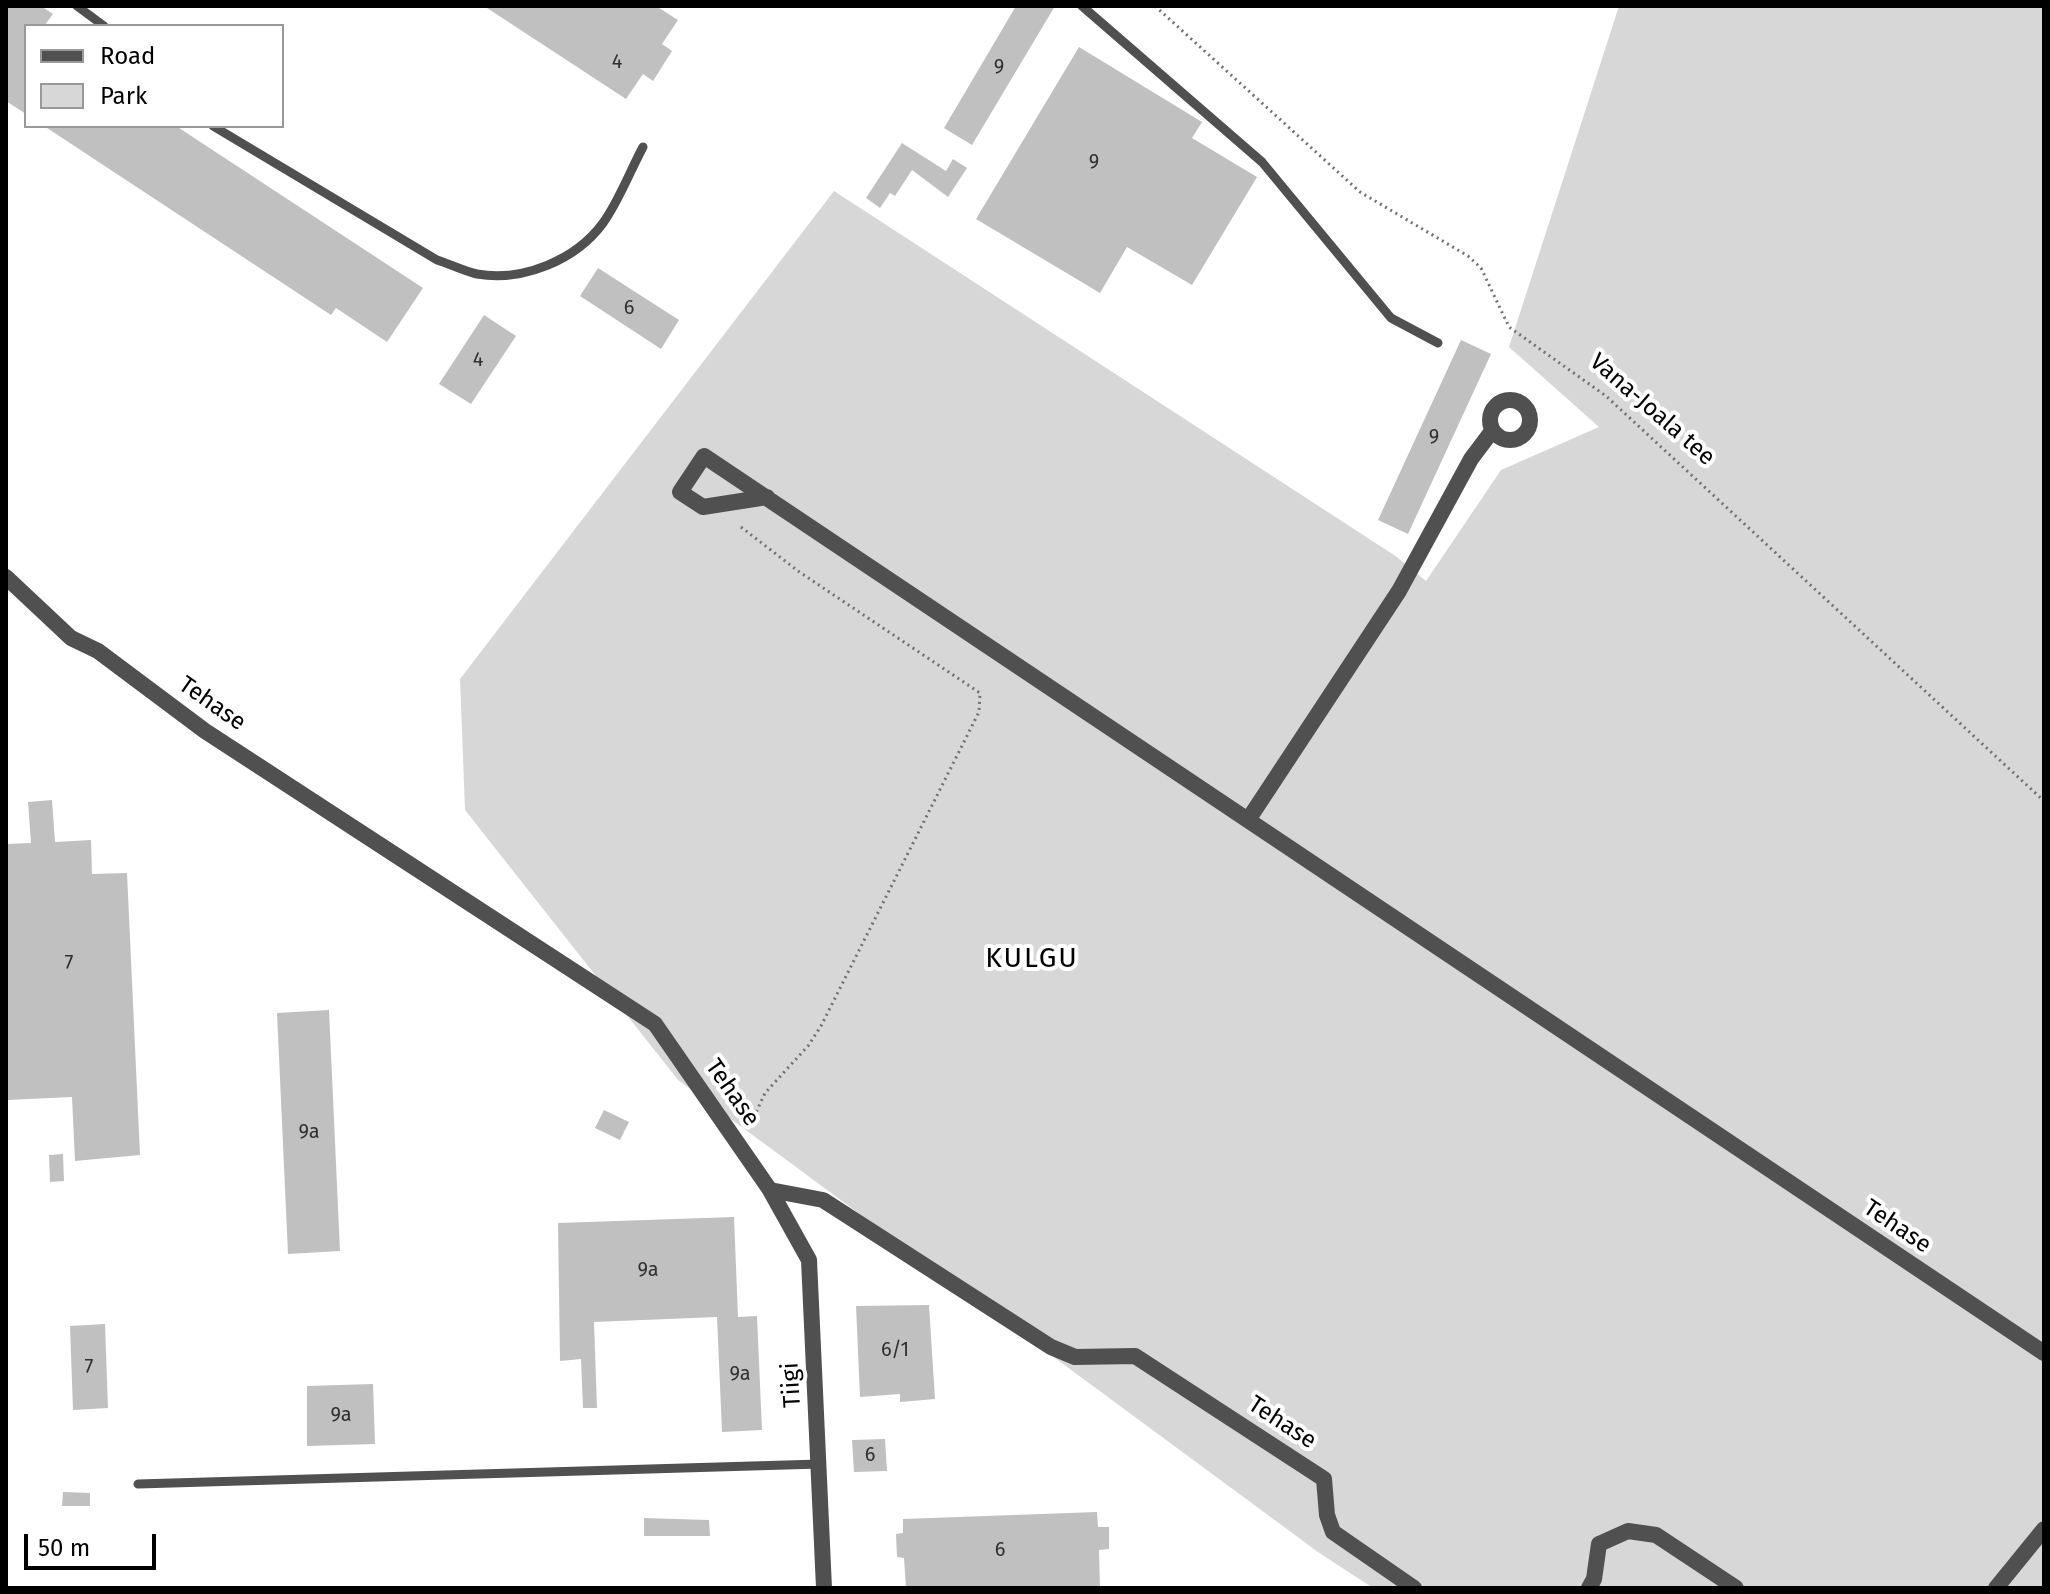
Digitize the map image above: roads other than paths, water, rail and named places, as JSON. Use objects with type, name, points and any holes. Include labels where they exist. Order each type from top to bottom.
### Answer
[{"type":"street","points":[[1248,820],[1399,591],[1471,459],[1492,431]]},
{"type":"street","name":"Tehase","points":[[767,497],[703,507],[680,492],[704,456],[767,497],[2044,1353]]},
{"type":"street","name":"Tehase","points":[[6,577],[71,638],[98,651],[205,731],[655,1024],[770,1190],[823,1200],[1051,1347],[1075,1357],[1108,1353],[1135,1356],[1324,1479],[1327,1515],[1333,1532],[1414,1588]]},
{"type":"street","name":"Tiigi","points":[[770,1190],[809,1260],[824,1588]]},
{"type":"street","points":[[1996,1588],[2044,1529]]},
{"type":"street","points":[[1589,1588],[1594,1579],[1599,1544],[1628,1531],[1656,1535],[1736,1588]]},
{"type":"lane","points":[[77,6],[101,24]]},
{"type":"lane","points":[[1082,6],[1262,162],[1391,318],[1438,343]]},
{"type":"lane","points":[[216,128],[437,260],[476,274],[501,275],[531,270],[571,255],[604,222],[643,147]]},
{"type":"lane","points":[[138,1484],[820,1464]]},
{"type":"district","name":"KULGU","points":[[1032,959]]}]
